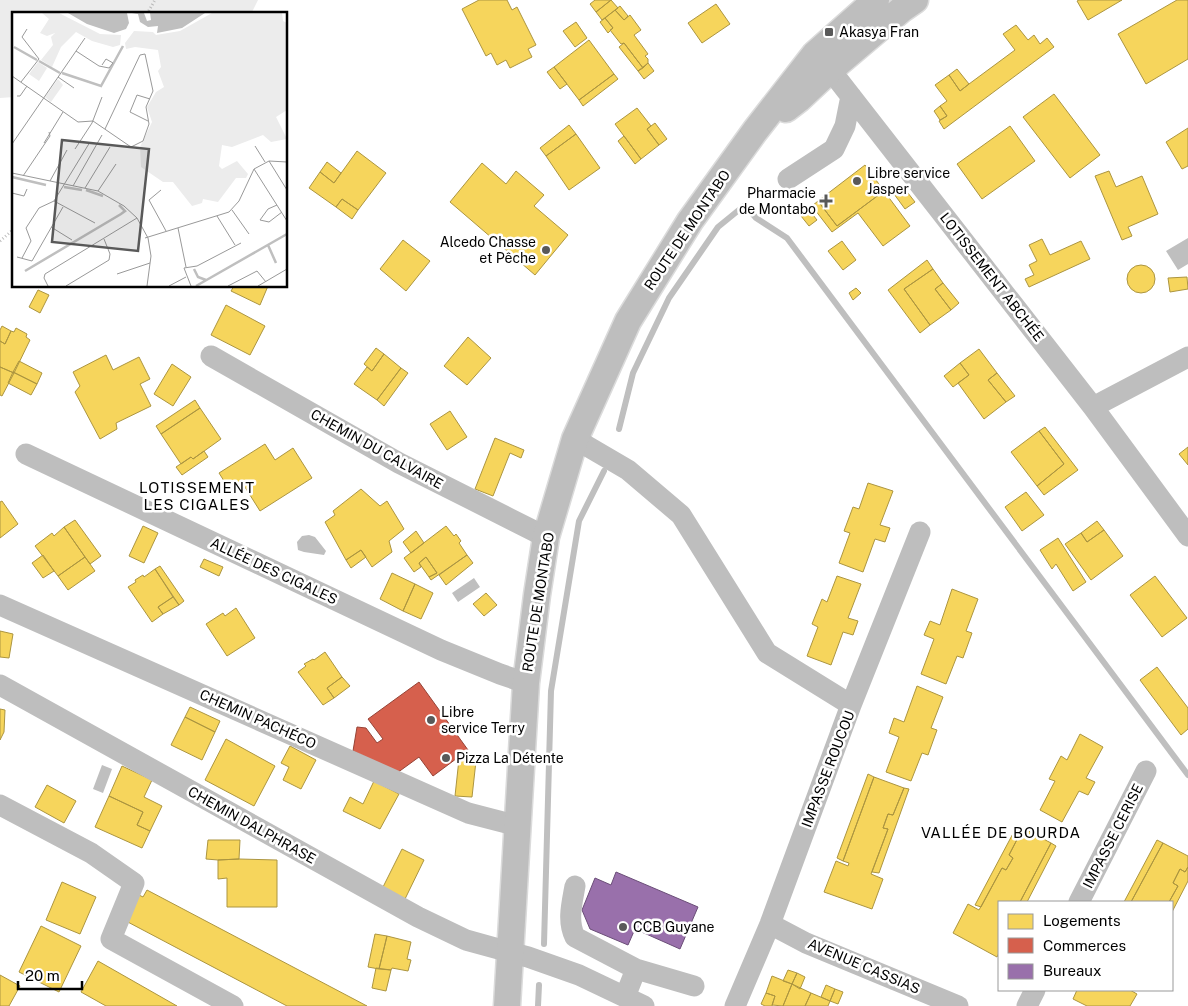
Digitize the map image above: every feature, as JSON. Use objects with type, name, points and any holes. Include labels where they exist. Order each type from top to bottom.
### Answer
[{"type":"main road","name":"ROUTE DE MONTABO","points":[[507,1006],[526,683],[546,537],[574,439],[628,321],[690,221],[755,131],[823,62],[876,0]]},
{"type":"main road","name":"ROUTE DE MONTABO","points":[[823,62],[915,0]]},
{"type":"street","name":"LOTISSEMENT ABCHÉE","points":[[823,62],[1093,407],[1188,536]]},
{"type":"street","points":[[788,179],[834,149],[845,126],[851,96]]},
{"type":"street","name":"CHEMIN DU CALVAIRE","points":[[211,356],[399,463],[546,537]]},
{"type":"street","points":[[1093,407],[1188,357]]},
{"type":"street","points":[[574,439],[628,470],[681,515],[767,652],[852,705]]},
{"type":"street","name":"ALLÉE DES CIGALES","points":[[26,454],[441,650],[526,683]]},
{"type":"street","name":"IMPASSE ROUCOU","points":[[735,1006],[770,924],[852,705],[920,532]]},
{"type":"street","name":"CHEMIN PACHÉCO","points":[[0,605],[468,813],[518,826]]},
{"type":"street","name":"CHEMIN DALPHRASE","points":[[0,684],[418,917],[466,940],[528,957],[578,975],[644,1006]]},
{"type":"street","name":"IMPASSE CERISE","points":[[1080,901],[1146,771]]},
{"type":"street","points":[[0,804],[91,853],[134,883],[111,939],[233,1006]]},
{"type":"street","points":[[575,886],[570,914],[572,931],[575,937],[636,969],[694,986]]},
{"type":"street","name":"AVENUE CASSIAS","points":[[770,924],[806,942],[958,1006]]},
{"type":"street","points":[[625,997],[636,969]]},
{"type":"street","points":[[1027,1006],[1034,991]]},
{"type":"path","points":[[148,12],[155,0]]},
{"type":"path","points":[[0,241],[12,231]]},
{"type":"shaded area","points":[[0,0],[258,0],[252,12],[12,12],[12,97],[0,98]]},
{"type":"shaded area","points":[[1188,238],[1188,264],[1178,270],[1166,251]]},
{"type":"shaded area","points":[[309,535],[315,537],[326,551],[324,555],[298,550],[297,542],[302,536]]},
{"type":"shaded area","points":[[474,578],[480,587],[458,602],[452,593]]},
{"type":"shaded area","points":[[102,765],[112,769],[103,793],[93,789]]},
{"type":"building: Logements","points":[[479,0],[507,0],[512,10],[517,7],[536,45],[528,49],[532,57],[510,68],[506,60],[497,65],[491,53],[486,56],[462,9]]},
{"type":"building: Logements","points":[[595,0],[611,0],[596,12],[590,4]]},
{"type":"building: Logements","points":[[611,0],[618,8],[602,20],[596,12]]},
{"type":"building: Logements","points":[[1122,0],[1088,20],[1077,1]]},
{"type":"building: Logements","points":[[1177,0],[1188,0],[1188,59],[1146,84],[1118,34]]},
{"type":"building: Logements","points":[[716,4],[730,24],[702,43],[688,23]]},
{"type":"building: Logements","points":[[620,6],[628,16],[624,20],[615,10]]},
{"type":"building: Logements","points":[[615,10],[624,20],[630,15],[641,30],[634,35],[648,54],[645,56],[648,59],[648,63],[643,68],[624,43],[621,44],[610,30],[613,28],[605,18]]},
{"type":"building: Logements","points":[[605,18],[613,28],[608,33],[600,22]]},
{"type":"building: Logements","points":[[576,22],[587,38],[575,47],[563,31]]},
{"type":"building: Logements","points":[[1016,25],[1028,40],[1034,35],[1040,44],[1047,38],[1054,47],[944,129],[939,121],[947,116],[940,106],[947,101],[935,85],[949,75],[960,91],[1015,50],[1003,34]]},
{"type":"building: Logements","points":[[589,40],[614,74],[579,100],[554,67]]},
{"type":"building: Logements","points":[[624,43],[643,68],[638,71],[619,47]]},
{"type":"building: Logements","points":[[648,63],[654,71],[644,79],[638,71]]},
{"type":"building: Logements","points":[[554,67],[567,84],[560,89],[547,72]]},
{"type":"building: Logements","points":[[957,69],[969,84],[960,91],[949,75]]},
{"type":"building: Logements","points":[[614,74],[618,79],[583,106],[579,100]]},
{"type":"building: Logements","points":[[1054,94],[1100,155],[1070,178],[1023,117]]},
{"type":"building: Logements","points":[[940,106],[947,116],[940,120],[934,111]]},
{"type":"building: Logements","points":[[637,108],[651,126],[647,129],[659,145],[641,159],[615,124]]},
{"type":"building: Logements","points":[[655,123],[667,139],[659,145],[647,129]]},
{"type":"building: Logements","points":[[569,125],[576,134],[546,156],[540,148]]},
{"type":"building: Logements","points":[[1010,126],[1035,161],[982,199],[957,164]]},
{"type":"building: Logements","points":[[1188,128],[1188,166],[1182,169],[1166,142]]},
{"type":"building: Logements","points":[[576,134],[600,168],[569,190],[546,156]]},
{"type":"building: Logements","points":[[624,136],[641,159],[635,164],[618,141]]},
{"type":"building: Logements","points":[[357,151],[386,173],[358,210],[342,199],[336,207],[309,188],[320,172],[334,183]]},
{"type":"building: Logements","points":[[327,162],[341,173],[334,183],[320,172]]},
{"type":"building: Logements","points":[[482,163],[506,184],[516,171],[544,195],[534,206],[568,235],[535,275],[450,202]]},
{"type":"building: Logements","points":[[865,165],[884,191],[837,226],[818,201]]},
{"type":"building: Logements","points":[[1109,171],[1116,187],[1142,176],[1158,214],[1128,227],[1132,236],[1122,240],[1095,176]]},
{"type":"building: Logements","points":[[904,188],[915,202],[905,209],[894,194]]},
{"type":"building: Logements","points":[[884,191],[910,226],[883,246],[858,213],[832,232],[812,206],[818,201],[837,226]]},
{"type":"building: Logements","points":[[342,199],[358,210],[352,219],[336,207]]},
{"type":"building: Logements","points":[[809,210],[817,220],[809,226],[801,216]]},
{"type":"building: Logements","points":[[1042,239],[1050,255],[1081,241],[1090,259],[1029,287],[1025,279],[1034,275],[1029,265],[1037,261],[1029,245]]},
{"type":"building: Logements","points":[[403,240],[430,261],[406,291],[380,269]]},
{"type":"building: Logements","points":[[842,241],[856,260],[843,270],[828,251]]},
{"type":"building: Logements","points":[[927,260],[933,269],[904,289],[930,325],[920,333],[888,290]]},
{"type":"building: Logements","points":[[1141,265],[1151,269],[1155,279],[1151,289],[1141,293],[1131,289],[1127,279],[1131,269]]},
{"type":"building: Logements","points":[[933,269],[943,283],[935,289],[951,310],[930,325],[904,289]]},
{"type":"building: Logements","points":[[1187,277],[1188,289],[1170,292],[1168,278]]},
{"type":"building: Logements","points":[[943,283],[959,303],[951,310],[935,289]]},
{"type":"building: Logements","points":[[233,288],[267,288],[260,305],[231,291]]},
{"type":"building: Logements","points":[[856,288],[861,293],[853,300],[849,293]]},
{"type":"building: Logements","points":[[38,290],[49,295],[40,313],[29,307]]},
{"type":"building: Logements","points":[[226,305],[265,326],[250,355],[211,335]]},
{"type":"building: Logements","points":[[2,326],[11,331],[5,344],[0,341]]},
{"type":"building: Logements","points":[[16,328],[27,334],[26,337],[30,340],[14,373],[0,367],[0,341],[5,344],[11,331],[14,332]]},
{"type":"building: Logements","points":[[468,337],[491,358],[467,385],[444,366]]},
{"type":"building: Logements","points":[[376,348],[384,354],[372,371],[364,364]]},
{"type":"building: Logements","points":[[979,349],[997,373],[988,380],[1006,402],[984,419],[958,383],[969,375],[960,363]]},
{"type":"building: Logements","points":[[384,354],[401,368],[377,400],[354,384],[367,367],[372,371]]},
{"type":"building: Logements","points":[[106,355],[113,370],[139,357],[150,379],[140,384],[151,406],[116,423],[117,429],[100,439],[75,392],[80,386],[73,372]]},
{"type":"building: Logements","points":[[19,361],[42,373],[37,384],[13,372]]},
{"type":"building: Logements","points":[[960,363],[969,375],[953,387],[944,376]]},
{"type":"building: Logements","points":[[172,364],[191,377],[173,406],[154,394]]},
{"type":"building: Logements","points":[[0,367],[14,373],[2,396],[0,395]]},
{"type":"building: Logements","points":[[401,368],[408,373],[384,406],[377,400]]},
{"type":"building: Logements","points":[[13,372],[37,384],[31,395],[8,383]]},
{"type":"building: Logements","points":[[997,373],[1015,396],[1006,402],[988,380]]},
{"type":"building: Logements","points":[[195,400],[200,408],[161,434],[156,426]]},
{"type":"building: Logements","points":[[200,408],[221,439],[193,459],[191,457],[181,464],[161,434]]},
{"type":"building: Logements","points":[[450,411],[467,437],[447,450],[430,424]]},
{"type":"building: Logements","points":[[1045,427],[1078,470],[1044,495],[1037,486],[1064,464],[1039,431]]},
{"type":"building: Logements","points":[[1039,431],[1064,464],[1037,486],[1011,452]]},
{"type":"building: Logements","points":[[495,438],[524,450],[521,458],[510,453],[493,496],[475,489]]},
{"type":"building: Logements","points":[[265,444],[275,460],[293,448],[312,478],[260,511],[243,484],[231,492],[219,473]]},
{"type":"building: Logements","points":[[1188,447],[1188,465],[1179,454]]},
{"type":"building: Logements","points":[[204,451],[208,457],[182,475],[176,467]]},
{"type":"building: Logements","points":[[868,483],[893,491],[880,525],[890,528],[885,542],[875,539],[863,572],[839,563],[850,533],[844,531],[853,507],[859,509]]},
{"type":"building: Logements","points":[[361,489],[380,506],[387,501],[404,529],[389,541],[392,552],[372,567],[361,550],[346,560],[325,522],[335,515],[333,511]]},
{"type":"building: Logements","points":[[1026,492],[1044,515],[1022,531],[1005,507]]},
{"type":"building: Logements","points":[[2,501],[18,524],[0,538],[0,502]]},
{"type":"building: Logements","points":[[75,520],[101,556],[90,564],[64,527]]},
{"type":"building: Logements","points":[[1097,521],[1104,530],[1087,542],[1081,533]]},
{"type":"building: Logements","points":[[143,526],[158,533],[144,563],[129,556]]},
{"type":"building: Logements","points":[[446,526],[454,536],[456,534],[461,541],[459,543],[467,555],[431,580],[429,577],[437,573],[426,557],[419,563],[421,567],[414,572],[404,558]]},
{"type":"building: Logements","points":[[64,527],[85,557],[58,576],[35,546],[52,533],[54,536]]},
{"type":"building: Logements","points":[[1104,530],[1123,556],[1091,580],[1065,544],[1081,533],[1087,542]]},
{"type":"building: Logements","points":[[416,531],[424,543],[411,553],[403,542]]},
{"type":"building: Logements","points":[[1058,538],[1086,582],[1073,591],[1056,564],[1052,569],[1040,550]]},
{"type":"building: Logements","points":[[361,550],[366,557],[351,568],[346,560]]},
{"type":"building: Logements","points":[[43,555],[54,571],[43,578],[32,563]]},
{"type":"building: Logements","points":[[467,555],[473,563],[446,585],[439,575]]},
{"type":"building: Logements","points":[[85,557],[95,571],[68,590],[58,576]]},
{"type":"building: Logements","points":[[426,557],[437,573],[429,577],[419,563]]},
{"type":"building: Logements","points":[[204,559],[223,567],[219,576],[200,567]]},
{"type":"building: Logements","points":[[160,566],[184,601],[179,605],[155,569]]},
{"type":"building: Logements","points":[[155,569],[173,597],[158,607],[163,614],[152,622],[128,587],[136,582],[135,580],[143,575],[144,577]]},
{"type":"building: Logements","points":[[392,573],[415,584],[403,611],[380,599]]},
{"type":"building: Logements","points":[[837,576],[861,584],[848,618],[858,621],[853,635],[843,632],[831,665],[807,656],[818,627],[812,624],[822,599],[827,602]]},
{"type":"building: Logements","points":[[1155,576],[1187,618],[1162,637],[1130,595]]},
{"type":"building: Logements","points":[[415,584],[433,593],[421,619],[403,611]]},
{"type":"building: Logements","points":[[952,589],[978,599],[966,631],[972,633],[963,658],[957,656],[946,684],[921,674],[934,639],[924,635],[930,621],[940,625]]},
{"type":"building: Logements","points":[[486,593],[497,605],[484,616],[473,604]]},
{"type":"building: Logements","points":[[173,597],[179,605],[163,614],[158,607]]},
{"type":"building: Logements","points":[[236,608],[255,638],[227,656],[206,624],[223,613],[225,616]]},
{"type":"building: Logements","points":[[0,631],[13,634],[9,658],[0,657]]},
{"type":"building: Logements","points":[[325,652],[342,677],[327,688],[334,698],[323,705],[298,672],[306,666],[304,664]]},
{"type":"building: Logements","points":[[1157,667],[1188,708],[1188,729],[1181,735],[1140,680]]},
{"type":"building: Logements","points":[[342,677],[350,686],[334,698],[327,688]]},
{"type":"building: Logements","points":[[917,686],[943,697],[931,728],[937,730],[928,755],[922,753],[911,781],[886,772],[899,737],[889,733],[894,718],[904,722]]},
{"type":"building: Logements","points":[[190,707],[220,721],[215,732],[185,717]]},
{"type":"building: Logements","points":[[0,709],[5,710],[4,732],[0,740]]},
{"type":"building: Logements","points":[[185,717],[215,732],[202,760],[171,745]]},
{"type":"building: Logements","points":[[1080,734],[1103,747],[1086,778],[1095,782],[1088,795],[1079,791],[1062,822],[1040,810],[1055,781],[1049,779],[1061,756],[1067,760]]},
{"type":"building: Logements","points":[[226,739],[275,766],[254,806],[205,780]]},
{"type":"building: Logements","points":[[290,746],[316,760],[301,789],[283,780],[289,767],[281,763]]},
{"type":"building: Logements","points":[[459,759],[476,761],[472,797],[455,796]]},
{"type":"building: Logements","points":[[122,766],[152,780],[144,797],[162,806],[150,831],[137,825],[143,812],[109,796]]},
{"type":"building: Logements","points":[[868,774],[874,777],[843,861],[837,858]]},
{"type":"building: Logements","points":[[874,777],[904,788],[893,815],[888,814],[883,828],[888,829],[871,874],[883,879],[872,909],[824,892],[836,861],[848,866],[849,863],[843,861]]},
{"type":"building: Logements","points":[[374,781],[399,794],[380,829],[343,811],[350,797],[363,804]]},
{"type":"building: Logements","points":[[47,785],[76,801],[64,823],[35,807]]},
{"type":"building: Logements","points":[[904,788],[909,789],[879,873],[872,872],[888,829],[883,828],[888,814],[893,815]]},
{"type":"building: Logements","points":[[109,796],[143,812],[137,825],[150,831],[142,848],[95,827]]},
{"type":"building: Logements","points":[[1017,826],[1023,828],[1009,855],[1013,858],[1006,870],[1002,868],[981,907],[975,905]]},
{"type":"building: Logements","points":[[1023,828],[1051,843],[1021,901],[998,901],[997,957],[953,933],[968,904],[979,910],[1002,868],[1006,870],[1013,858],[1009,855]]},
{"type":"building: Logements","points":[[208,840],[240,840],[239,859],[206,859]]},
{"type":"building: Logements","points":[[1157,840],[1163,843],[1132,901],[1125,901]]},
{"type":"building: Logements","points":[[1051,843],[1056,846],[1028,901],[1021,901]]},
{"type":"building: Logements","points":[[1163,843],[1188,856],[1188,867],[1185,872],[1180,869],[1173,883],[1178,886],[1170,901],[1132,901]]},
{"type":"building: Logements","points":[[402,849],[424,860],[405,899],[383,887]]},
{"type":"building: Logements","points":[[218,860],[277,860],[277,907],[227,907],[227,878],[218,879]]},
{"type":"building: Logements","points":[[1188,867],[1188,881],[1173,910],[1173,901],[1170,901],[1178,886],[1173,883],[1180,869],[1185,872]]},
{"type":"building: Logements","points":[[62,882],[96,897],[80,934],[46,920]]},
{"type":"building: Logements","points":[[147,890],[367,1006],[287,1006],[124,920],[137,894],[143,897]]},
{"type":"building: Logements","points":[[41,926],[81,946],[59,992],[19,972]]},
{"type":"building: Logements","points":[[375,934],[387,936],[379,969],[368,967]]},
{"type":"building: Logements","points":[[387,936],[411,942],[407,959],[411,960],[408,971],[392,968],[391,970],[379,969]]},
{"type":"building: Logements","points":[[98,961],[177,1006],[106,1006],[81,992]]},
{"type":"building: Logements","points":[[376,968],[391,970],[386,991],[372,988]]},
{"type":"building: Logements","points":[[788,970],[797,973],[792,984],[783,981]]},
{"type":"building: Logements","points":[[797,973],[805,977],[800,989],[792,984]]},
{"type":"building: Logements","points":[[0,975],[20,986],[9,1006],[0,1006]]},
{"type":"building: Logements","points":[[772,976],[792,984],[783,1006],[772,1005],[775,996],[766,993]]},
{"type":"building: Logements","points":[[792,984],[811,993],[805,1006],[783,1006]]},
{"type":"building: Logements","points":[[826,985],[835,989],[830,1001],[821,997]]},
{"type":"building: Logements","points":[[835,989],[843,992],[838,1004],[830,1001]]},
{"type":"building: Logements","points":[[1077,991],[1132,991],[1137,994],[1130,1006],[1087,1006],[1073,999]]},
{"type":"building: Logements","points":[[766,993],[775,996],[772,1006],[761,1004]]},
{"type":"building: Logements","points":[[811,993],[830,1001],[828,1006],[805,1006]]},
{"type":"building: Commerces","points":[[419,682],[468,750],[433,776],[419,757],[397,773],[353,751],[357,727],[366,728],[377,743],[383,739],[368,719]]},
{"type":"building: Bureaux","points":[[616,872],[698,907],[680,949],[635,929],[628,945],[590,929],[582,910],[595,878],[611,885]]},
{"type":"waterway","points":[[619,429],[633,373],[669,298],[718,227],[745,205],[756,218],[787,238],[1188,775]]},
{"type":"waterway","points":[[544,944],[551,691],[579,521],[604,471]]},
{"type":"waterway","points":[[538,1006],[539,985]]},
{"type":"place","name":"Akasya Fran","points":[[829,32]]},
{"type":"place","name":"Libre service Jasper","points":[[857,181]]},
{"type":"place","name":"Pharmacie de Montabo","points":[[826,201]]},
{"type":"place","name":"Alcedo Chasse et Pêche","points":[[546,250]]},
{"type":"place","name":"Libre service Terry","points":[[431,720]]},
{"type":"place","name":"Pizza La Détente","points":[[446,758]]},
{"type":"place","name":"CCB Guyane","points":[[623,927]]},
{"type":"district","name":"LOTISSEMENT LES CIGALES","points":[[197,496]]},
{"type":"district","name":"VALLÉE DE BOURDA","points":[[1001,833]]}]
